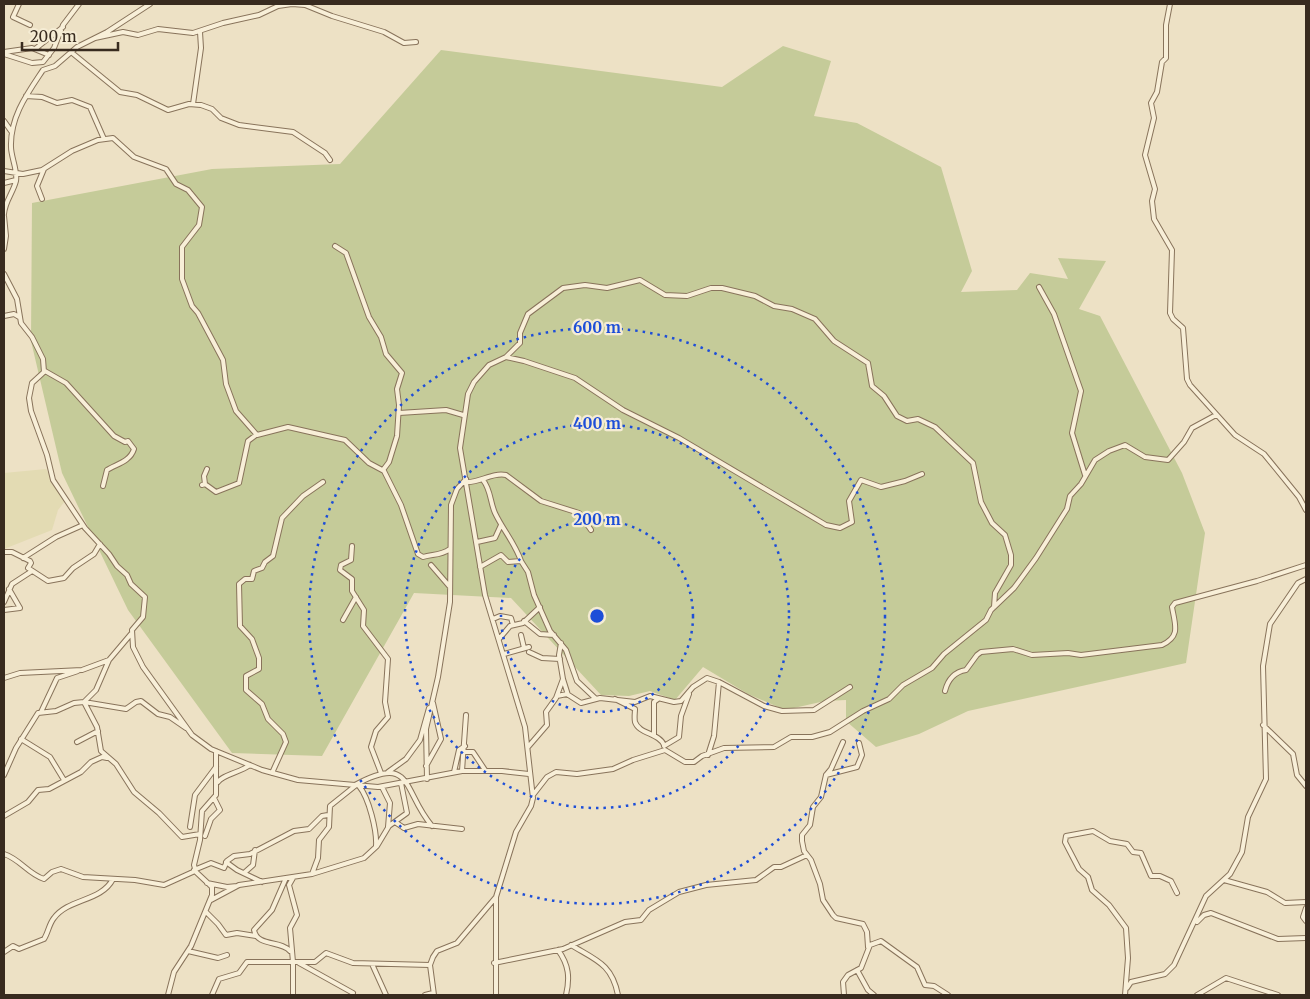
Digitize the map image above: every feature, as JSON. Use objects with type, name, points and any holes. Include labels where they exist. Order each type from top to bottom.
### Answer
[{"type":"street","points":[[20,4],[13,17],[30,25]]},
{"type":"street","points":[[4,53],[34,64],[42,63],[49,55],[63,27],[79,4]]},
{"type":"street","points":[[4,248],[6,236],[5,203],[16,180],[11,131],[15,116],[26,96],[43,70],[55,66],[71,52],[150,4]]},
{"type":"street","points":[[95,38],[123,32],[138,35],[158,29],[200,32],[223,23],[259,15],[278,6],[292,4],[306,5],[332,16],[384,32],[404,44],[416,42]]},
{"type":"street","points":[[1170,4],[1166,25],[1166,58],[1162,62],[1157,92],[1151,103],[1154,118],[1145,157],[1154,189],[1152,201],[1154,219],[1172,250],[1170,313],[1173,320],[1184,328],[1187,378],[1216,415],[1238,438],[1261,451],[1299,497],[1306,510]]},
{"type":"street","points":[[35,49],[63,27]]},
{"type":"street","points":[[193,104],[201,48],[200,32]]},
{"type":"street","points":[[4,53],[35,49],[49,55]]},
{"type":"street","points":[[71,52],[122,92],[136,95],[168,110],[193,104],[208,107],[221,118],[239,125],[293,132],[325,153],[330,160]]},
{"type":"street","points":[[26,96],[42,97],[57,102],[72,100],[90,107],[104,139]]},
{"type":"street","points":[[5,122],[15,116]]},
{"type":"street","points":[[4,130],[5,122]]},
{"type":"street","points":[[5,122],[11,131]]},
{"type":"street","points":[[4,171],[25,174],[44,170],[68,153],[104,139],[115,138],[136,158],[162,166],[176,184],[188,190],[202,206],[199,225],[182,247],[182,279],[192,306],[198,313],[223,360],[226,384],[236,412],[256,435]]},
{"type":"street","points":[[42,199],[37,186],[44,170]]},
{"type":"street","points":[[4,183],[16,180]]},
{"type":"street","points":[[335,246],[346,253],[369,317],[381,337],[386,354],[394,365],[402,370],[402,376],[397,389],[399,413],[397,436],[389,462],[383,470]]},
{"type":"street","points":[[4,274],[17,299],[19,317],[40,352],[45,370],[66,383],[114,436],[124,442],[128,441],[134,449],[134,453],[122,464],[107,470],[103,486]]},
{"type":"street","points":[[425,995],[433,994],[430,964],[435,953],[457,943],[496,897],[501,887],[516,832],[531,806],[533,795],[525,727],[485,595],[460,448],[463,416],[468,394],[480,373],[494,361],[506,357],[520,343],[520,333],[530,312],[561,289],[582,285],[607,288],[640,280],[664,295],[684,296],[711,288],[727,288],[755,296],[774,306],[786,308],[814,318],[823,326],[834,341],[868,363],[872,386],[884,396],[898,416],[907,421],[918,419],[935,427],[973,463],[981,502],[992,523],[1005,535],[1011,554],[1011,565],[995,593],[994,607]]},
{"type":"street","points":[[1039,287],[1056,319],[1082,391],[1072,433],[1086,475]]},
{"type":"street","points":[[4,316],[14,314],[19,317]]},
{"type":"street","points":[[506,357],[524,361],[584,382],[624,410],[679,438],[800,511],[833,528],[840,528],[852,522],[849,501],[861,480],[881,487],[905,481],[922,474]]},
{"type":"street","points":[[45,370],[31,385],[29,398],[31,411],[41,443],[47,455],[53,480],[83,525],[146,600],[143,617],[133,627],[133,647],[143,667],[188,730]]},
{"type":"street","points":[[399,413],[446,410],[463,416]]},
{"type":"street","points":[[533,795],[547,777],[556,772],[577,774],[613,769],[633,760],[665,750],[685,762],[694,762],[727,748],[774,747],[791,737],[812,736],[834,730],[863,711],[889,699],[904,685],[927,672],[944,654],[985,622],[994,607],[1014,588],[1036,558],[1067,508],[1070,496],[1099,456],[1123,445],[1145,457],[1168,460],[1184,442],[1192,428],[1216,415]]},
{"type":"street","points":[[207,469],[203,485],[216,492],[239,483],[248,441],[256,435],[288,427],[340,437],[369,463],[383,470],[401,505],[418,554],[423,557],[431,554],[438,556],[450,549]]},
{"type":"street","points":[[466,480],[482,480],[500,474],[510,477],[541,501],[579,513],[592,530]]},
{"type":"street","points":[[427,779],[426,729],[450,604],[452,499],[466,480]]},
{"type":"street","points":[[482,480],[488,489],[492,507],[501,525],[512,540],[520,561],[526,568],[540,607],[554,635],[561,643],[574,667],[577,681],[596,698]]},
{"type":"street","points":[[272,773],[286,742],[282,734],[268,719],[262,704],[246,690],[246,676],[259,669],[260,661],[252,639],[240,626],[240,584],[246,579],[252,579],[254,571],[262,568],[265,562],[273,556],[282,518],[303,496],[323,482]]},
{"type":"street","points":[[23,558],[56,537],[83,525]]},
{"type":"street","points":[[477,542],[495,538],[501,525]]},
{"type":"street","points":[[4,552],[12,552],[31,562],[28,567],[45,580],[62,579],[86,557],[94,554],[100,544]]},
{"type":"street","points":[[352,546],[351,560],[341,566],[340,569],[352,579],[352,591],[364,610],[363,626],[378,643],[388,662],[385,702],[388,717],[376,731],[372,747],[380,773]]},
{"type":"street","points":[[480,567],[500,555],[508,562],[520,561]]},
{"type":"street","points":[[431,565],[450,586]]},
{"type":"street","points":[[945,691],[949,680],[958,671],[966,670],[976,655],[981,652],[1013,649],[1032,655],[1068,653],[1080,655],[1162,645],[1172,639],[1175,634],[1172,607],[1175,602],[1261,580],[1306,565]]},
{"type":"street","points":[[4,602],[9,589],[21,577],[32,571]]},
{"type":"street","points":[[1127,988],[1132,982],[1150,979],[1167,972],[1175,964],[1206,896],[1230,874],[1242,852],[1248,817],[1266,779],[1263,725],[1263,663],[1270,624],[1298,583],[1306,579]]},
{"type":"street","points":[[4,610],[20,608],[9,589]]},
{"type":"street","points":[[343,620],[356,598]]},
{"type":"street","points":[[499,639],[513,625],[524,621],[540,607]]},
{"type":"street","points":[[493,619],[500,616],[510,618],[513,625]]},
{"type":"street","points":[[524,621],[540,634],[554,635]]},
{"type":"street","points":[[84,702],[96,690],[108,660],[132,634]]},
{"type":"street","points":[[521,635],[524,648]]},
{"type":"street","points":[[561,643],[562,679],[568,695],[578,703],[596,698],[613,698],[634,702],[648,696],[668,702],[678,702],[707,678],[719,682],[764,706],[782,711],[814,710],[850,688]]},
{"type":"street","points":[[504,654],[529,647]]},
{"type":"street","points":[[529,652],[542,658],[560,659]]},
{"type":"street","points":[[4,776],[21,739],[31,722],[41,712],[57,678],[108,660]]},
{"type":"street","points":[[4,678],[20,673],[80,670]]},
{"type":"street","points":[[528,747],[547,725],[546,712],[557,696],[562,679]]},
{"type":"street","points":[[708,755],[714,736],[719,682]]},
{"type":"street","points":[[659,752],[664,745],[679,737],[681,716],[685,711],[689,692]]},
{"type":"street","points":[[557,696],[568,695]]},
{"type":"street","points":[[613,698],[635,709],[634,719],[637,726],[654,735],[664,745]]},
{"type":"street","points":[[426,766],[441,739],[432,699]]},
{"type":"street","points":[[388,772],[408,757],[420,740],[432,699]]},
{"type":"street","points":[[654,735],[654,702],[658,699]]},
{"type":"street","points":[[41,712],[56,711],[74,703],[84,702],[126,710],[136,702],[141,701],[156,713],[170,717],[204,744],[216,751],[272,773],[298,780],[356,786],[382,786],[462,771],[484,770],[530,774]]},
{"type":"street","points":[[84,702],[98,731],[101,752],[116,764],[134,792],[159,813],[180,836],[186,838],[200,834]]},
{"type":"street","points":[[462,771],[465,752],[466,715]]},
{"type":"street","points":[[1263,725],[1293,754],[1297,775],[1306,786]]},
{"type":"street","points":[[77,742],[98,731]]},
{"type":"street","points":[[21,739],[50,757],[64,780]]},
{"type":"street","points":[[843,742],[832,769],[826,775],[821,797],[813,807],[810,825],[802,835],[804,851],[811,860],[827,907],[836,918],[863,924],[867,932],[868,948],[863,964],[848,975],[843,982],[844,995]]},
{"type":"street","points":[[826,775],[857,767],[862,755],[860,743]]},
{"type":"street","points":[[454,772],[458,751],[465,746]]},
{"type":"street","points":[[195,871],[203,810],[214,798],[216,751]]},
{"type":"street","points":[[465,752],[471,751],[475,754],[484,770]]},
{"type":"street","points":[[4,816],[28,802],[38,790],[49,789],[85,770],[91,762],[102,757],[107,758]]},
{"type":"street","points":[[216,786],[222,778],[237,774],[250,765]]},
{"type":"street","points":[[190,827],[195,794],[216,767]]},
{"type":"street","points":[[312,874],[318,858],[319,840],[328,827],[328,815],[332,803],[356,786],[380,773],[388,772],[400,776],[432,826]]},
{"type":"street","points":[[207,882],[227,887],[237,886],[312,874],[364,858],[375,848],[388,828],[405,815],[407,810],[404,782]]},
{"type":"street","points":[[356,786],[368,798],[370,816],[376,833],[375,848]]},
{"type":"street","points":[[382,786],[390,803],[388,828]]},
{"type":"street","points":[[206,836],[210,820],[220,811],[214,798]]},
{"type":"street","points":[[4,854],[18,860],[41,879],[61,869],[83,877],[164,886],[211,863],[223,868],[226,862],[234,856],[250,854],[255,850],[281,840],[297,830],[309,829],[322,816],[328,815]]},
{"type":"street","points":[[395,822],[404,828],[418,824],[462,829]]},
{"type":"street","points":[[1125,995],[1128,958],[1126,928],[1109,905],[1092,890],[1088,877],[1074,861],[1065,842],[1067,836],[1093,831],[1110,841],[1127,844],[1133,852],[1141,853],[1151,876],[1160,876],[1171,881],[1177,893]]},
{"type":"street","points":[[244,873],[253,865],[255,850]]},
{"type":"street","points":[[494,963],[558,950],[625,922],[641,920],[649,910],[679,892],[706,885],[756,880],[774,867],[782,867],[807,855]]},
{"type":"street","points":[[226,862],[262,882]]},
{"type":"street","points":[[168,995],[174,972],[188,951],[211,900],[212,887],[195,871]]},
{"type":"street","points":[[293,995],[295,962],[292,953],[290,928],[297,915],[289,885],[294,876]]},
{"type":"street","points":[[256,936],[255,927],[272,910],[286,878]]},
{"type":"street","points":[[4,952],[13,946],[19,949],[44,940],[55,916],[79,901],[101,893],[113,880]]},
{"type":"street","points":[[1224,880],[1267,892],[1285,903],[1306,902]]},
{"type":"street","points":[[211,900],[237,886]]},
{"type":"street","points":[[496,897],[494,963],[497,995]]},
{"type":"street","points":[[1306,908],[1303,917],[1306,921]]},
{"type":"street","points":[[206,912],[226,935],[237,933],[256,936],[274,944],[286,946],[292,953]]},
{"type":"street","points":[[1195,923],[1204,915],[1211,913],[1278,939],[1306,938]]},
{"type":"street","points":[[868,948],[874,943],[885,943],[917,967],[925,985],[934,986],[948,995]]},
{"type":"street","points":[[571,945],[604,964],[615,980],[618,995]]},
{"type":"street","points":[[558,950],[566,963],[569,978],[566,995]]},
{"type":"street","points":[[188,951],[218,958],[227,955]]},
{"type":"street","points":[[212,995],[219,979],[240,973],[246,963],[316,962],[326,954],[350,963],[430,964]]},
{"type":"street","points":[[295,962],[353,994]]},
{"type":"street","points":[[372,964],[386,995]]},
{"type":"street","points":[[857,970],[868,990],[874,995]]},
{"type":"street","points":[[1197,995],[1224,978],[1278,995]]},
{"type":"shaded area","points":[[46,469],[65,501],[58,510],[52,530],[4,549],[4,473]]},
{"type":"green space","points":[[783,46],[831,61],[814,116],[857,123],[941,167],[972,271],[961,292],[1017,290],[1030,273],[1068,279],[1058,258],[1106,261],[1079,309],[1100,316],[1182,473],[1205,533],[1186,663],[968,711],[919,734],[876,747],[846,721],[846,700],[825,701],[785,710],[748,694],[703,667],[675,700],[650,691],[629,696],[601,695],[511,598],[414,593],[322,756],[232,753],[128,610],[62,473],[31,341],[32,203],[212,169],[340,164],[441,50],[722,87]]}]
